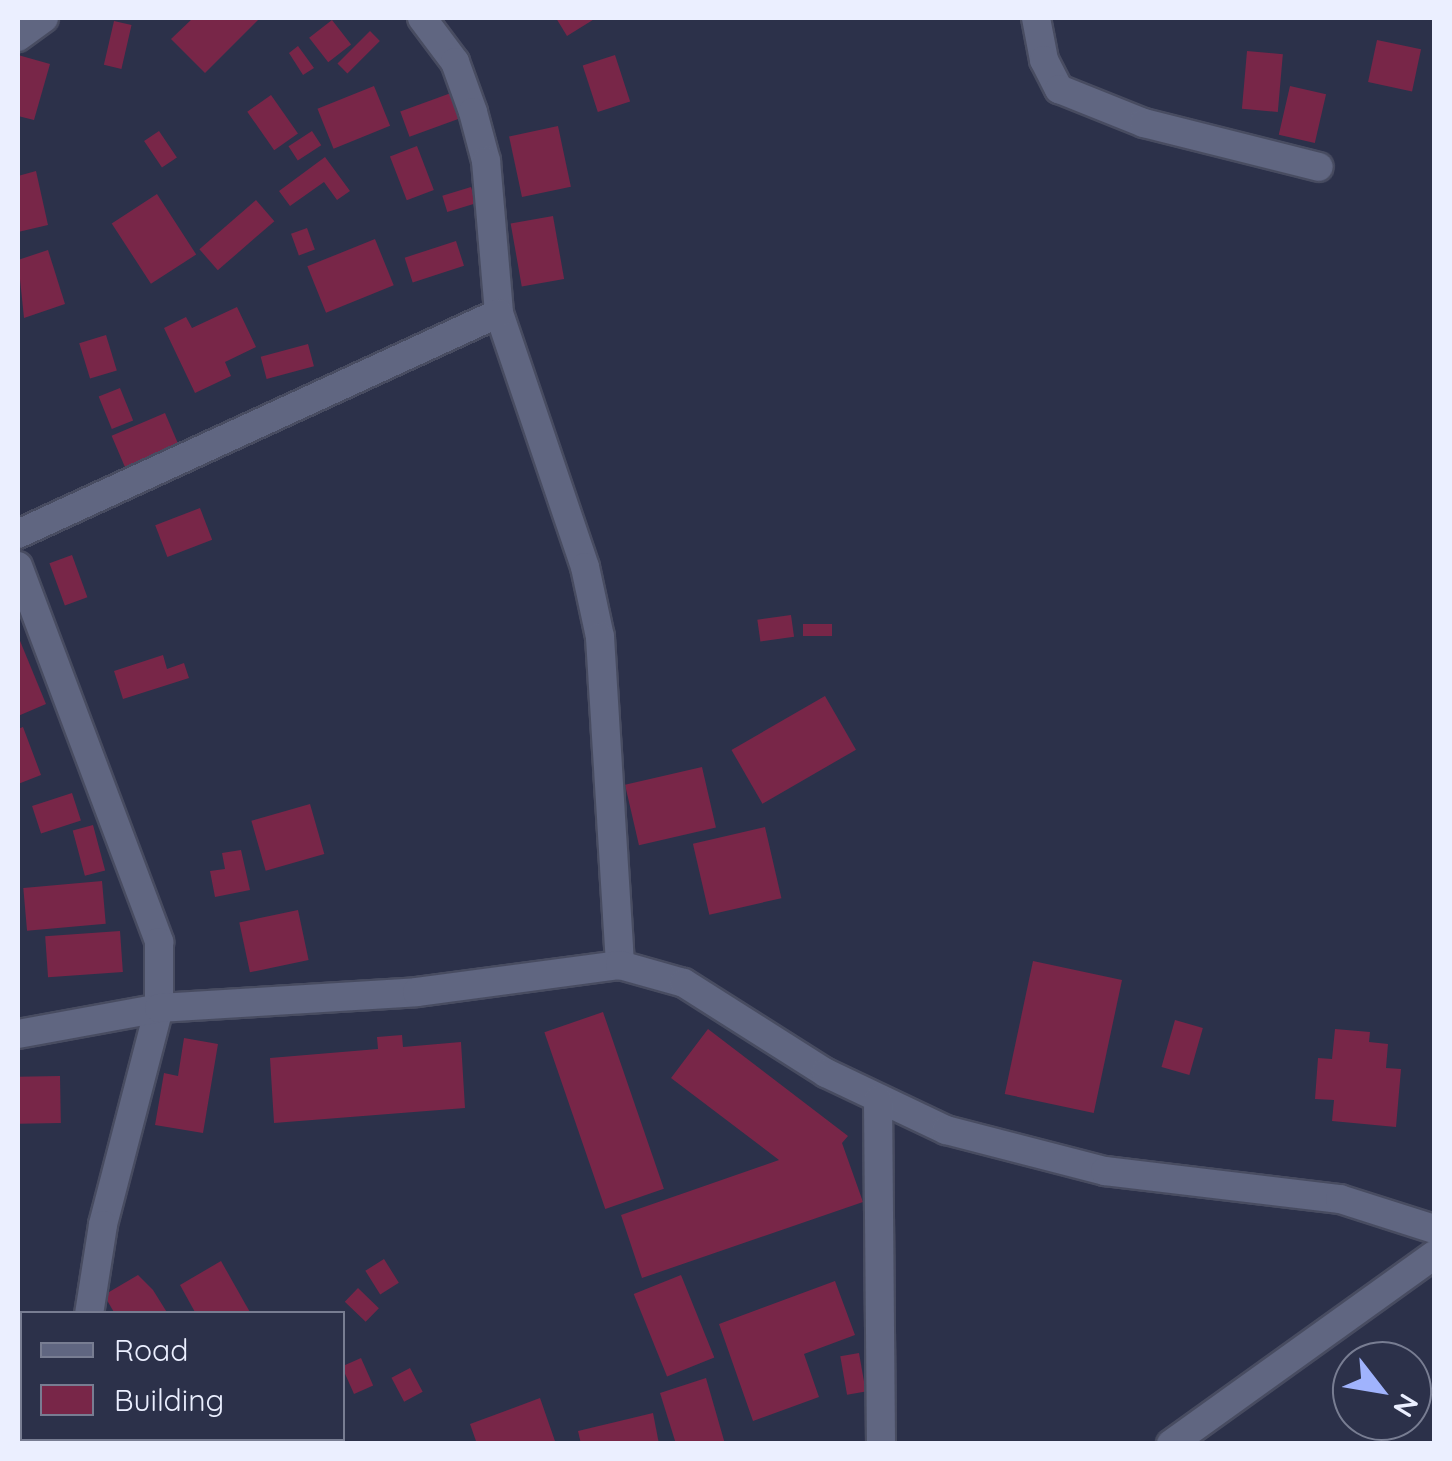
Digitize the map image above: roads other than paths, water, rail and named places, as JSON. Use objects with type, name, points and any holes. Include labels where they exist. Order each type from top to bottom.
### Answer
[{"type":"street","points":[[18,36],[44,18]]},
{"type":"street","points":[[422,18],[455,62],[486,162],[499,313],[585,567],[600,637],[620,966]]},
{"type":"street","points":[[1036,18],[1044,60],[1060,89],[1144,123],[1319,167]]},
{"type":"street","points":[[18,534],[499,313]]},
{"type":"street","points":[[18,566],[22,609],[153,915],[159,1008],[90,1311]]},
{"type":"street","points":[[18,1034],[159,1008],[417,992],[620,966],[684,983],[878,1100],[1025,1153],[1180,1182],[1300,1192],[1434,1229]]},
{"type":"street","points":[[878,1100],[881,1444]]},
{"type":"street","points":[[1171,1444],[1434,1255]]}]
